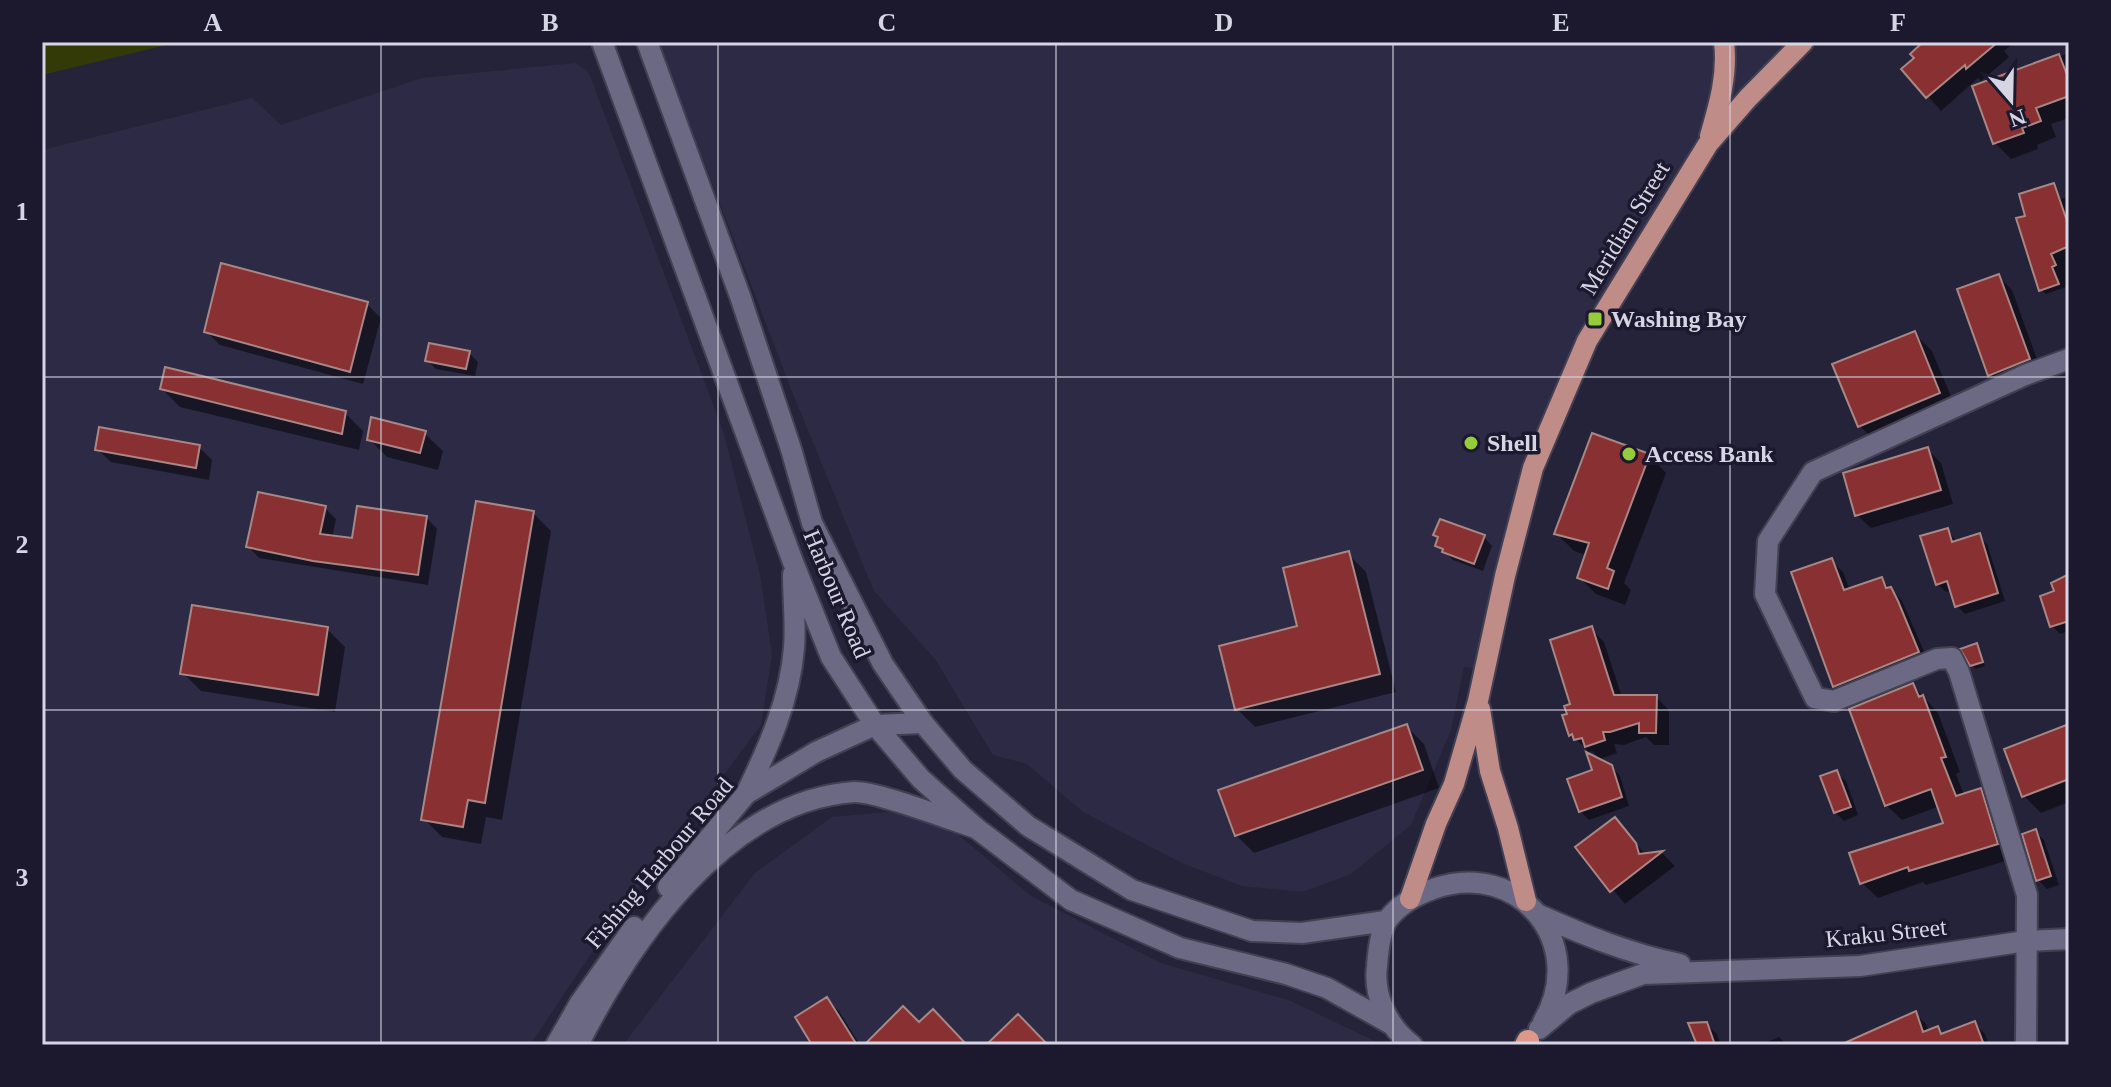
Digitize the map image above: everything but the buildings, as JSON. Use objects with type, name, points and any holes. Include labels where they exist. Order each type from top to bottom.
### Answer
[{"type":"main road","name":"Harbour Road","points":[[602,42],[793,562],[831,657],[875,725],[921,779],[976,828],[1071,900],[1180,948],[1286,974],[1327,988],[1391,1024]]},
{"type":"main road","name":"Harbour Road","points":[[647,42],[740,296],[812,523],[883,664],[923,723],[963,770],[1028,826],[1132,890],[1252,931],[1302,933],[1386,921]]},
{"type":"main road","points":[[1708,144],[1721,96],[1725,69],[1724,42]]},
{"type":"main road","name":"Meridian Street","points":[[1410,899],[1436,824],[1454,784],[1478,701],[1505,576],[1533,468],[1587,341],[1708,144],[1793,46]]},
{"type":"main road","points":[[2026,1045],[2027,895],[1959,672],[1952,658],[1937,659],[1834,701],[1815,698],[1765,594],[1768,541],[1813,472],[2025,375],[2069,359]]},
{"type":"main road","points":[[746,794],[771,742],[789,674],[794,649],[793,562]]},
{"type":"main road","name":"Meridian Street","points":[[1478,701],[1490,771],[1532,907]]},
{"type":"main road","name":"Fishing Harbour Road","points":[[556,1045],[580,1003],[636,923],[746,794],[816,752],[875,725],[923,723]]},
{"type":"main road","name":"Fishing Harbour Road","points":[[578,1045],[644,935],[684,887],[727,846],[760,823],[813,800],[856,792],[976,828]]},
{"type":"main road","name":"Kraku Street","points":[[1410,899],[1446,884],[1466,881],[1487,883],[1593,938],[1646,957],[1708,969]]},
{"type":"main road","points":[[1410,899],[1386,921],[1375,975],[1380,1001],[1391,1024],[1412,1045]]},
{"type":"main road","points":[[1528,1040],[1552,1007],[1558,983],[1558,959],[1551,935],[1532,907]]},
{"type":"main road","name":"Kraku Street","points":[[1528,1040],[1569,1004],[1643,974],[1708,969],[1860,966],[2026,941],[2069,939]]},
{"type":"shaded area","points":[[658,42],[1812,42],[1711,154],[1604,322],[1551,435],[1490,670],[1464,667],[1451,730],[1411,825],[1351,874],[1302,892],[1242,886],[1184,864],[1083,812],[1027,764],[993,755],[935,659],[874,591],[791,389]]},
{"type":"shaded area","points":[[576,63],[589,73],[724,434],[760,575],[772,654],[761,725],[603,936],[530,1045],[42,1045],[42,150],[252,98],[281,125],[422,78]]},
{"type":"shaded area","points":[[891,812],[949,827],[1031,896],[1161,963],[1291,1001],[1383,1045],[623,1045],[755,873],[832,817]]},
{"type":"green space","points":[[42,42],[179,42],[42,75]]},
{"type":"place","name":"Washing Bay","points":[[1595,319]]},
{"type":"place","name":"Shell","points":[[1471,443]]},
{"type":"place","name":"Access Bank","points":[[1629,454]]}]
